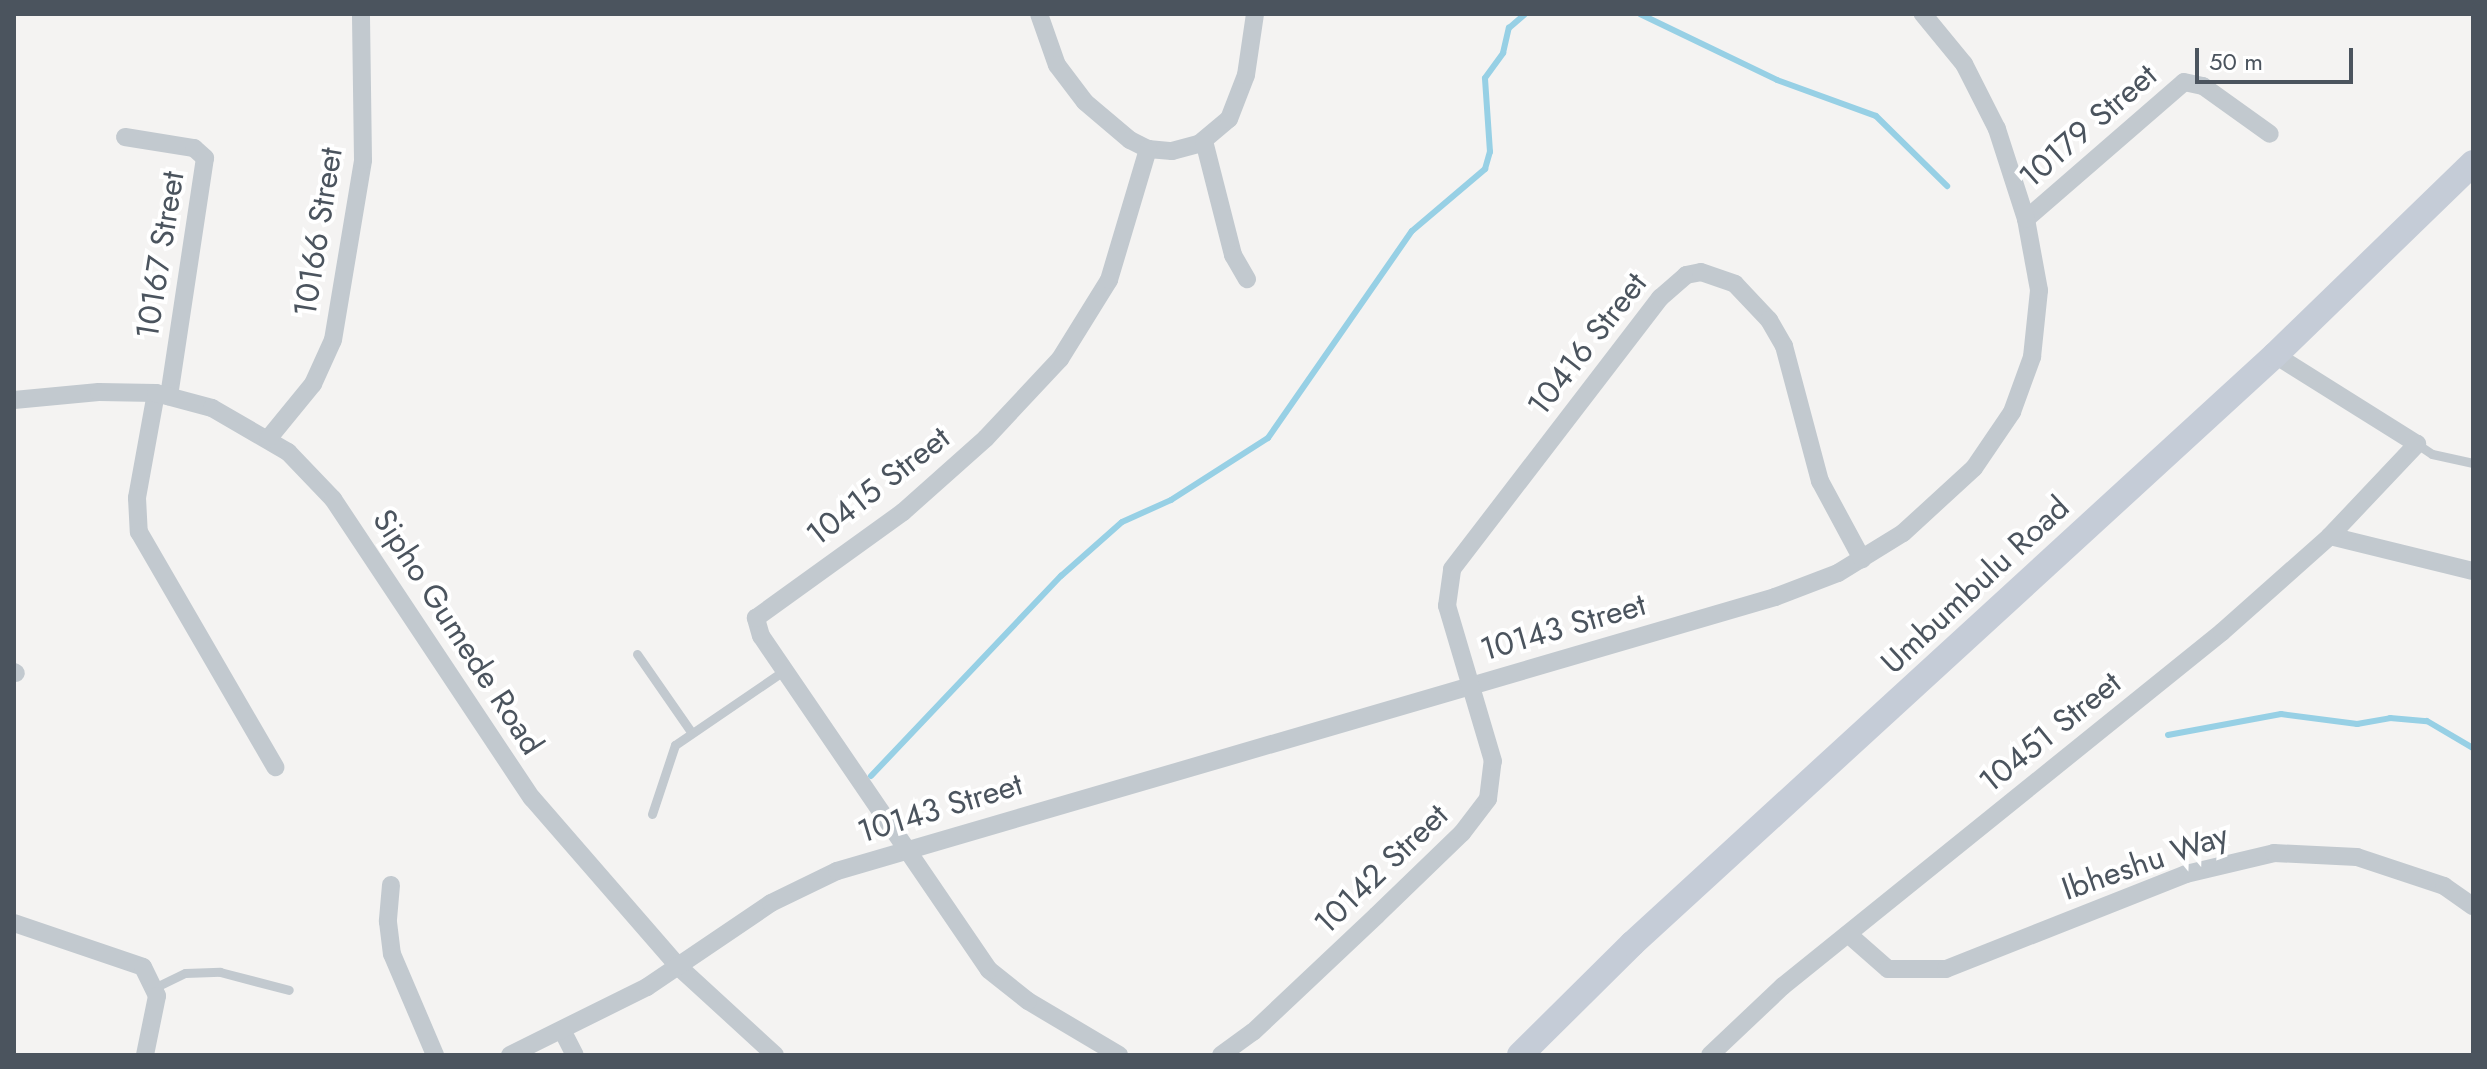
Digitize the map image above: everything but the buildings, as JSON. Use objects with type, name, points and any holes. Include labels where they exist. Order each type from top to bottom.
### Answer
[{"type":"main road","name":"Umbumbulu Road","points":[[1520,1055],[1632,944],[2275,355],[2473,163]]},
{"type":"street","name":"10166 Street","points":[[268,439],[313,384],[333,340],[363,160],[361,14]]},
{"type":"street","points":[[1039,14],[1069,84],[1112,127],[1148,149],[1185,149],[1204,141],[1229,119],[1239,99],[1255,14]]},
{"type":"street","name":"10143 Street","points":[[510,1055],[680,968],[771,903],[837,871],[907,847],[1775,597],[1862,559],[1953,491],[2012,412],[2032,357],[2038,321],[2039,290],[2026,219],[1982,94],[1945,37],[1923,14]]},
{"type":"street","name":"10179 Street","points":[[2026,219],[2184,82],[2203,86],[2270,134]]},
{"type":"street","name":"10167 Street","points":[[125,137],[194,148],[205,158],[162,395]]},
{"type":"street","points":[[1204,141],[1233,255],[1247,279]]},
{"type":"street","name":"10415 Street","points":[[907,847],[756,625],[761,611],[903,512],[986,438],[1060,359],[1109,280],[1148,149]]},
{"type":"street","name":"10416 Street","points":[[1468,686],[1447,606],[1452,569],[1660,298],[1686,275],[1701,272],[1735,284],[1769,320],[1784,346],[1827,500],[1862,559]]},
{"type":"street","points":[[2275,355],[2417,444]]},
{"type":"street","name":"Sipho Gumede Road","points":[[14,400],[99,392],[162,395],[212,408],[268,439],[333,499],[532,798],[680,968],[775,1055]]},
{"type":"street","points":[[162,395],[137,498],[139,532],[275,767]]},
{"type":"street","name":"10451 Street","points":[[1710,1055],[1741,1022],[2222,632],[2330,536],[2417,444]]},
{"type":"street","points":[[2330,536],[2473,571]]},
{"type":"street","name":"10142 Street","points":[[1221,1055],[1253,1032],[1477,817],[1495,776],[1468,686]]},
{"type":"street","points":[[907,847],[989,970],[1028,1001],[1119,1055]]},
{"type":"street","name":"Ibheshu Way","points":[[1848,934],[1888,969],[1946,969],[2186,874],[2287,852],[2314,851],[2383,864],[2444,886],[2473,906]]},
{"type":"street","points":[[391,885],[388,922],[392,954],[435,1055]]},
{"type":"street","points":[[14,923],[134,962],[152,976],[156,987],[145,1055]]},
{"type":"street","points":[[562,1030],[575,1055]]},
{"type":"lane","points":[[2417,444],[2432,454],[2473,463]]},
{"type":"lane","points":[[637,654],[692,733]]},
{"type":"lane","points":[[652,814],[673,748],[785,670]]},
{"type":"lane","points":[[156,987],[185,973],[220,972],[289,990]]},
{"type":"waterway","points":[[871,776],[1061,576],[1122,522],[1171,500],[1268,438],[1412,231],[1485,169],[1490,152],[1485,78],[1503,53],[1509,28],[1525,14]]},
{"type":"waterway","points":[[1640,14],[1777,80],[1876,116],[1947,186]]},
{"type":"waterway","points":[[2168,735],[2281,714],[2357,724],[2390,718],[2427,721],[2473,748]]}]
